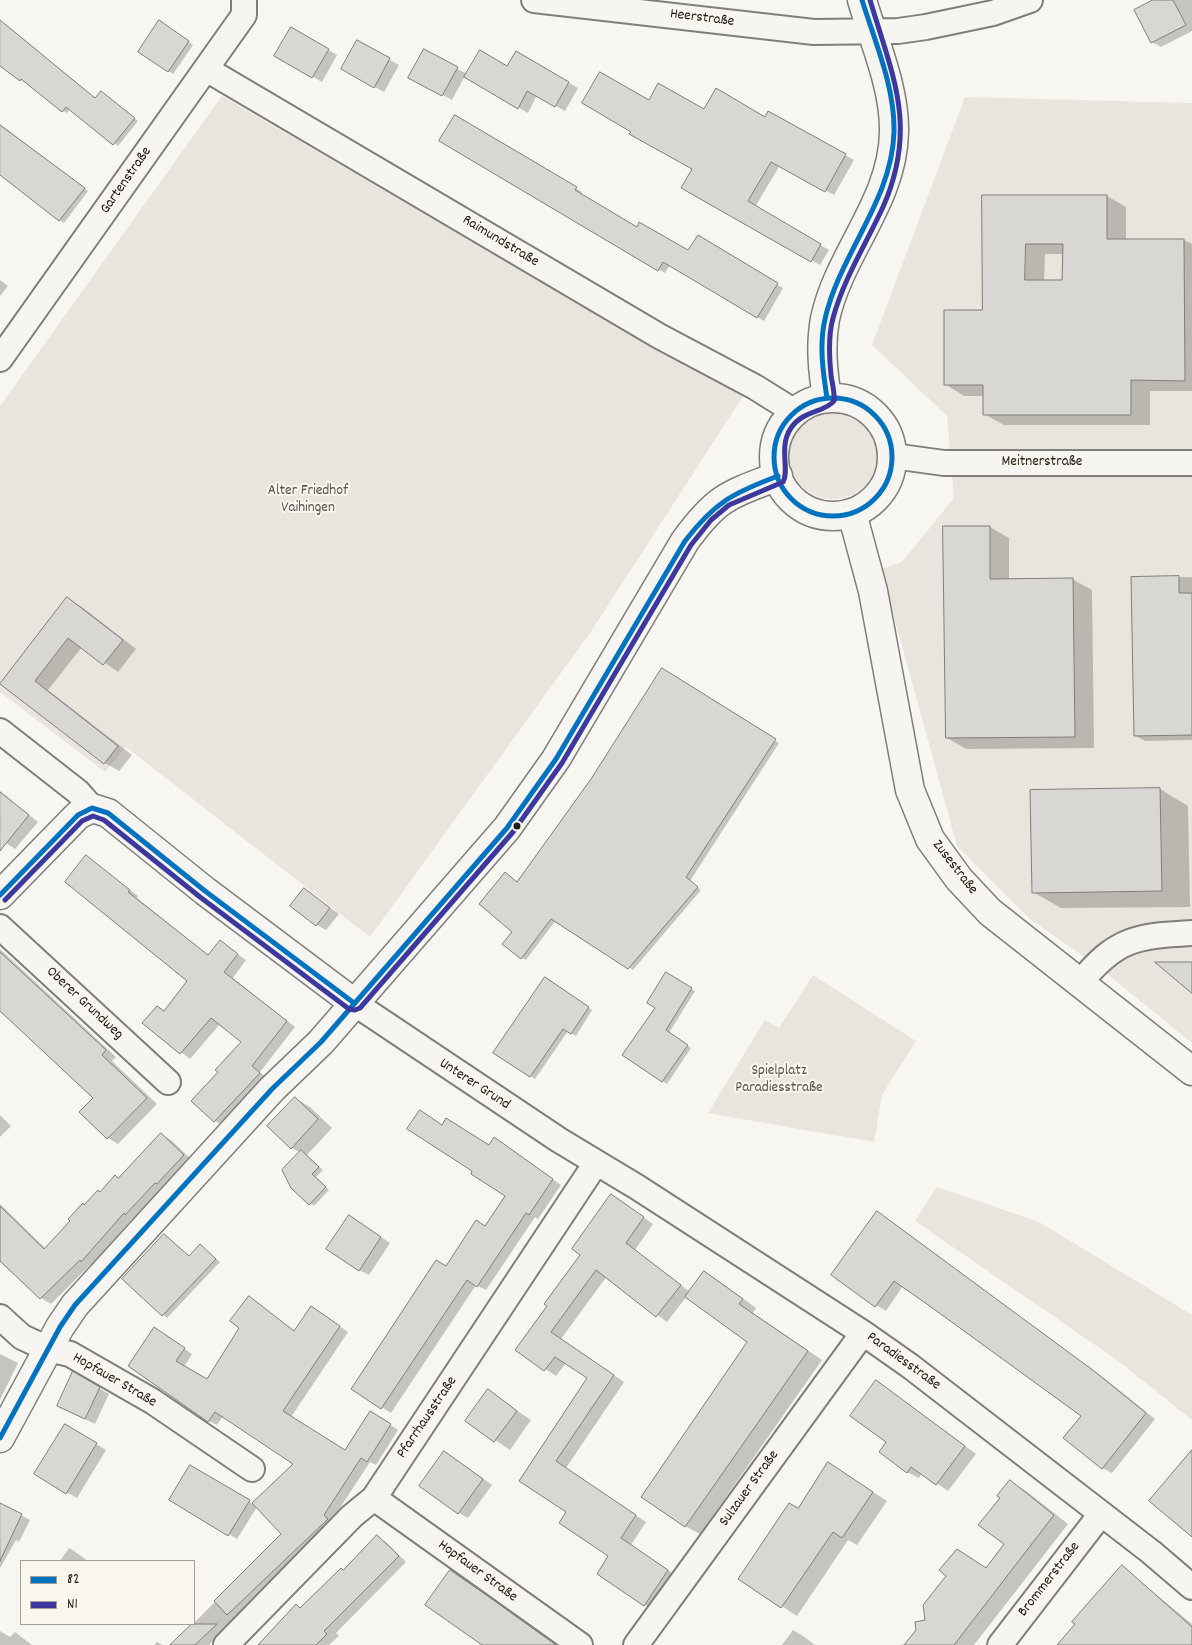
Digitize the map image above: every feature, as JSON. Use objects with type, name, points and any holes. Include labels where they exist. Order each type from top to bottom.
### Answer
[{"type":"street","name":"Gartenstraße","points":[[0,359],[244,15],[244,0]]},
{"type":"street","name":"Heerstraße","points":[[534,0],[814,32],[898,31],[926,27],[993,14],[1030,0]]},
{"type":"street","points":[[827,398],[822,342],[825,318],[836,285],[879,200],[890,166],[894,132],[889,92],[862,0]]},
{"type":"street","name":"Raimundstraße","points":[[206,69],[659,336],[754,387],[795,412]]},
{"type":"street","points":[[827,398],[843,398],[858,403],[872,413],[882,424],[890,439],[893,456],[890,474],[882,491],[868,504],[852,513],[836,516],[822,515],[807,510],[790,495],[778,476],[775,458],[776,441],[784,425],[795,412],[810,403],[827,398]]},
{"type":"street","name":"Meitnerstraße","points":[[893,456],[944,462],[1192,463]]},
{"type":"street","points":[[0,1438],[48,1349],[75,1305],[354,1003],[507,828],[556,759],[685,541],[704,516],[719,501],[739,490],[778,476]]},
{"type":"street","name":"Zusestraße","points":[[852,513],[873,591],[910,790],[930,839],[959,879],[990,912],[1192,1071]]},
{"type":"street","points":[[0,731],[78,792],[92,808],[108,813],[205,891],[354,1003]]},
{"type":"street","points":[[0,895],[78,815],[92,808]]},
{"type":"street","name":"Oberer Grundweg","points":[[0,927],[168,1082]]},
{"type":"street","points":[[1080,983],[1104,955],[1137,938],[1192,933]]},
{"type":"street","name":"Unterer Grund","points":[[354,1003],[452,1070],[596,1164]]},
{"type":"street","name":"Paradiesstraße","points":[[596,1164],[637,1187],[863,1333],[910,1366],[1192,1587]]},
{"type":"street","name":"Pfarrhausstraße","points":[[226,1645],[352,1516],[374,1498],[596,1164]]},
{"type":"street","name":"Hopfauer Straße","points":[[0,1317],[22,1337],[48,1349],[70,1354],[152,1401],[252,1469]]},
{"type":"street","name":"Sulzauer Straße","points":[[636,1645],[863,1333]]},
{"type":"street","name":"Hopfauer Straße","points":[[374,1498],[580,1645]]},
{"type":"street","name":"Brommerstraße","points":[[1000,1645],[1101,1514]]},
{"type":"shaded area","name":"Alter Friedhof Vaihingen","points":[[222,96],[663,354],[745,393],[592,630],[370,937],[126,747],[105,772],[0,692],[0,406]]},
{"type":"shaded area","points":[[965,97],[1192,103],[1192,1043],[1096,965],[1031,920],[957,846],[881,569],[902,562],[954,498],[947,416],[872,345]]},
{"type":"shaded area","points":[[833,411],[850,414],[858,418],[870,430],[874,438],[877,455],[874,472],[870,480],[858,492],[850,496],[833,499],[816,496],[808,492],[796,480],[792,472],[789,455],[792,438],[796,430],[808,418],[816,414]]},
{"type":"shaded area","points":[[813,975],[916,1041],[882,1095],[874,1142],[708,1113],[765,1020],[779,1028]]},
{"type":"shaded area","points":[[937,1187],[1039,1222],[1192,1315],[1192,1420],[1117,1360],[915,1221]]},
{"type":"building","points":[[1153,0],[1173,0],[1186,25],[1151,43],[1134,10]]},
{"type":"building","points":[[0,20],[95,98],[101,91],[135,118],[113,145],[66,107],[62,112],[21,79],[20,81],[0,66]]},
{"type":"building","points":[[159,20],[189,41],[168,72],[138,52]]},
{"type":"building","points":[[291,27],[329,49],[312,78],[274,56]]},
{"type":"building","points":[[357,40],[390,58],[374,88],[341,69]]},
{"type":"building","points":[[424,49],[458,67],[442,96],[408,78]]},
{"type":"building","points":[[480,50],[507,66],[516,51],[569,82],[555,107],[527,91],[518,109],[464,77]]},
{"type":"building","points":[[600,72],[649,100],[658,83],[704,109],[716,88],[765,117],[768,111],[846,154],[825,192],[771,162],[748,201],[821,244],[811,262],[681,188],[692,169],[629,134],[631,132],[582,103]]},
{"type":"building","points":[[455,115],[577,187],[575,190],[637,227],[639,222],[688,250],[698,235],[778,283],[757,318],[663,262],[658,271],[439,141]]},
{"type":"building","points":[[0,125],[85,188],[59,221],[0,175]]},
{"type":"building","points":[[982,195],[1107,195],[1107,239],[1184,239],[1185,381],[1131,380],[1131,415],[983,415],[983,385],[944,385],[944,310],[982,310]],"holes":[[[1026,244],[1063,244],[1062,280],[1025,280]]]},
{"type":"building","points":[[943,526],[990,526],[990,579],[1073,578],[1075,737],[946,738]]},
{"type":"building","points":[[1179,576],[1179,593],[1192,593],[1192,735],[1134,736],[1131,577]]},
{"type":"building","points":[[67,597],[123,640],[103,665],[68,638],[35,681],[118,746],[104,764],[0,684]]},
{"type":"building","points":[[662,668],[776,739],[686,877],[698,887],[628,969],[551,919],[521,959],[502,944],[512,932],[479,904],[505,872],[517,882],[591,779]]},
{"type":"building","points":[[1160,788],[1162,891],[1032,893],[1030,790]]},
{"type":"building","points":[[0,792],[29,815],[0,851]]},
{"type":"building","points":[[86,855],[130,890],[128,892],[208,955],[220,940],[238,954],[224,972],[287,1021],[252,1066],[260,1073],[214,1122],[191,1101],[218,1072],[215,1070],[241,1042],[211,1018],[180,1054],[142,1023],[157,1006],[164,1011],[187,981],[65,882]]},
{"type":"building","points":[[304,888],[330,908],[316,926],[290,906]]},
{"type":"building","points":[[0,952],[106,1050],[102,1055],[147,1098],[107,1139],[79,1112],[93,1098],[0,1011]]},
{"type":"building","points":[[1155,962],[1192,962],[1192,993]]},
{"type":"building","points":[[666,972],[692,988],[666,1030],[688,1045],[662,1082],[622,1055],[655,1008],[647,1003]]},
{"type":"building","points":[[545,977],[589,1007],[571,1034],[563,1029],[530,1077],[493,1053]]},
{"type":"building","points":[[295,1097],[318,1119],[291,1149],[267,1126]]},
{"type":"building","points":[[420,1110],[442,1125],[446,1118],[489,1145],[494,1137],[553,1179],[529,1215],[526,1213],[477,1287],[467,1280],[381,1409],[351,1389],[436,1260],[446,1266],[476,1220],[485,1226],[505,1196],[471,1174],[472,1171],[407,1129]]},
{"type":"building","points":[[161,1133],[184,1155],[125,1215],[124,1213],[81,1262],[80,1260],[40,1299],[0,1261],[0,1206],[44,1249],[70,1221],[68,1219],[83,1203],[84,1205],[98,1190],[100,1192],[115,1175],[118,1178]]},
{"type":"building","points":[[301,1150],[319,1167],[312,1174],[326,1187],[309,1205],[291,1188],[282,1170]]},
{"type":"building","points":[[611,1194],[644,1217],[626,1243],[681,1285],[656,1317],[596,1270],[551,1332],[614,1375],[556,1461],[636,1515],[621,1538],[668,1570],[644,1606],[597,1574],[608,1556],[559,1523],[566,1512],[519,1481],[587,1378],[555,1357],[544,1371],[515,1350],[547,1306],[544,1304],[580,1255],[572,1249]]},
{"type":"building","points":[[877,1211],[1094,1371],[1146,1413],[1102,1469],[1063,1438],[1081,1416],[931,1307],[894,1281],[875,1307],[831,1275]]},
{"type":"building","points":[[349,1215],[381,1237],[359,1271],[326,1249]]},
{"type":"building","points":[[164,1234],[189,1256],[200,1244],[216,1259],[162,1316],[122,1279]]},
{"type":"building","points":[[704,1271],[743,1299],[739,1304],[808,1351],[685,1527],[641,1497],[747,1342],[685,1297]]},
{"type":"building","points":[[249,1296],[294,1331],[311,1306],[340,1326],[283,1411],[345,1450],[370,1411],[391,1424],[367,1462],[361,1458],[324,1515],[328,1519],[227,1615],[214,1601],[281,1534],[252,1503],[293,1464],[215,1412],[208,1422],[128,1366],[154,1327],[185,1348],[176,1361],[207,1379],[239,1328],[230,1321]]},
{"type":"building","points":[[73,1371],[100,1387],[85,1419],[57,1406]]},
{"type":"building","points":[[876,1380],[965,1446],[936,1485],[911,1467],[907,1473],[879,1452],[886,1442],[850,1416]]},
{"type":"building","points":[[488,1389],[517,1411],[494,1442],[465,1421]]},
{"type":"building","points":[[65,1424],[97,1443],[66,1494],[34,1474]]},
{"type":"building","points":[[1192,1450],[1192,1537],[1149,1501]]},
{"type":"building","points":[[444,1451],[483,1479],[458,1514],[419,1486]]},
{"type":"building","points":[[828,1462],[873,1492],[842,1538],[833,1532],[781,1608],[738,1579],[789,1503],[798,1508]]},
{"type":"building","points":[[190,1465],[250,1500],[228,1536],[169,1500]]},
{"type":"building","points":[[1010,1480],[1054,1515],[954,1645],[904,1645],[916,1630],[915,1622],[925,1620],[923,1605],[946,1576],[939,1570],[957,1549],[986,1568],[1004,1544],[978,1525],[1000,1498],[997,1496]]},
{"type":"building","points":[[0,1503],[22,1514],[0,1561]]},
{"type":"building","points":[[377,1535],[399,1556],[324,1631],[327,1634],[316,1645],[258,1645],[296,1604],[300,1608],[341,1568],[343,1570]]},
{"type":"building","points":[[1122,1565],[1192,1627],[1192,1645],[1057,1645],[1075,1624],[1072,1622]]},
{"type":"building","points":[[450,1570],[556,1645],[482,1645],[425,1605]]},
{"type":"building","points":[[217,1624],[195,1645],[170,1645],[191,1625]]},
{"type":"transit line","name":"82","points":[[827,398],[822,349],[825,319],[832,295],[884,181],[891,157],[894,132],[888,82],[862,0]]},
{"type":"transit line","name":"N1","points":[[5,900],[82,821],[93,816],[104,820],[200,897],[349,1009],[355,1010],[360,1008],[513,832],[562,763],[691,545],[711,520],[729,505],[783,482],[785,477],[785,443],[791,428],[801,418],[825,408],[834,401],[829,353],[833,318],[849,275],[883,207],[893,178],[899,152],[898,102],[887,54],[870,0]]},
{"type":"transit line","name":"82","points":[[833,398],[855,403],[866,408],[882,424],[887,435],[892,457],[887,479],[882,490],[866,506],[855,511],[833,516],[811,511],[800,506],[784,490],[779,479],[774,457],[779,435],[784,424],[800,408],[811,403],[833,398]]},
{"type":"transit line","name":"82","points":[[0,1438],[60,1327],[75,1305],[272,1089],[321,1042],[507,828],[556,759],[685,541],[706,517],[726,500],[778,476]]},
{"type":"transit line","name":"82","points":[[0,895],[78,815],[92,808],[108,813],[205,891],[354,1003]]},
{"type":"park label","name":"Spielplatz Paradiesstraße","points":[[779,1080]]}]
